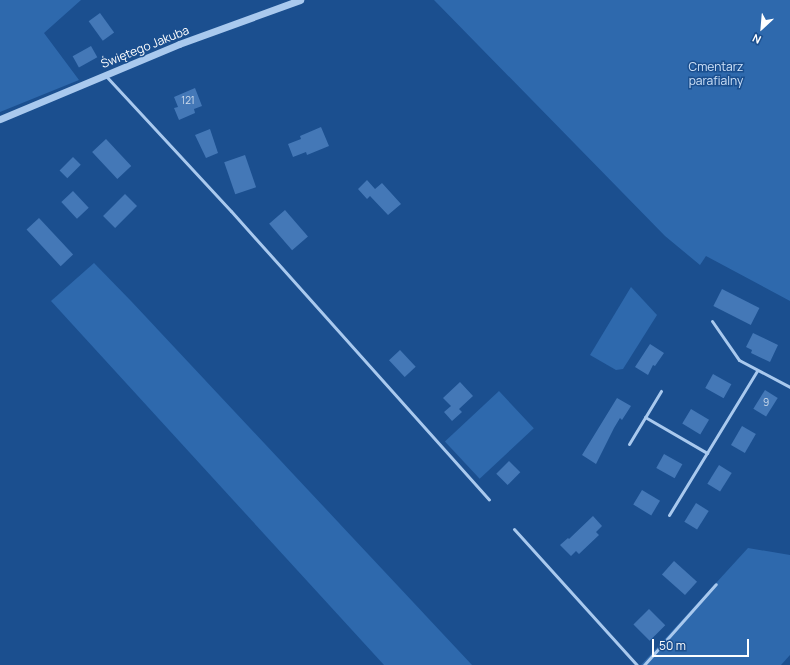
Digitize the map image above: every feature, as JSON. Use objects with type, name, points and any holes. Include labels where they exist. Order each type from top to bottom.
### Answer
[{"type":"street","name":"Świętego Jakuba","points":[[0,119],[179,44],[300,0]]},
{"type":"lane","points":[[105,75],[231,211],[489,500]]},
{"type":"lane","points":[[712,320],[739,360],[757,371],[790,387]]},
{"type":"lane","points":[[669,515],[757,371]]},
{"type":"lane","points":[[629,444],[661,390]]},
{"type":"lane","points":[[645,417],[707,453]]},
{"type":"lane","points":[[514,529],[637,665]]},
{"type":"lane","points":[[644,665],[716,584]]},
{"type":"green space","points":[[0,0],[81,0],[44,33],[79,80],[0,112]]},
{"type":"green space","name":"Cmentarz parafialny","points":[[434,0],[790,0],[790,301],[706,256],[700,265],[665,236]]},
{"type":"green space","points":[[94,263],[472,665],[384,665],[51,301]]},
{"type":"green space","points":[[631,287],[657,315],[623,369],[616,370],[590,355]]},
{"type":"green space","points":[[499,391],[534,428],[480,479],[445,441]]},
{"type":"green space","points":[[748,548],[790,555],[790,655],[781,665],[641,665]]},
{"type":"building","points":[[100,13],[114,32],[103,41],[89,21]]},
{"type":"building","points":[[91,46],[97,57],[79,68],[73,56]]},
{"type":"building","points":[[195,88],[202,106],[194,109],[195,113],[179,120],[174,108],[178,107],[174,97]]},
{"type":"building","points":[[321,127],[329,146],[307,155],[306,152],[293,157],[288,144],[301,139],[300,136]]},
{"type":"building","points":[[210,129],[218,153],[206,158],[195,135]]},
{"type":"building","points":[[106,139],[131,166],[117,179],[92,152]]},
{"type":"building","points":[[245,155],[256,187],[235,194],[224,162]]},
{"type":"building","points":[[73,157],[81,165],[67,178],[60,170]]},
{"type":"building","points":[[367,180],[375,189],[382,183],[401,204],[388,215],[370,196],[367,199],[358,189]]},
{"type":"building","points":[[73,191],[89,208],[77,219],[61,202]]},
{"type":"building","points":[[125,194],[137,206],[115,228],[103,216]]},
{"type":"building","points":[[285,210],[308,236],[292,250],[269,224]]},
{"type":"building","points":[[39,218],[73,255],[61,266],[27,230]]},
{"type":"building","points":[[722,289],[759,308],[751,325],[713,306]]},
{"type":"building","points":[[753,333],[778,345],[770,362],[751,353],[752,350],[746,347]]},
{"type":"building","points":[[650,344],[664,353],[655,366],[653,365],[648,375],[635,367]]},
{"type":"building","points":[[400,350],[416,367],[405,377],[389,360]]},
{"type":"building","points":[[713,374],[731,384],[724,398],[705,388]]},
{"type":"building","points":[[460,382],[473,396],[459,409],[462,412],[452,421],[444,412],[451,406],[443,398]]},
{"type":"building","points":[[765,390],[778,398],[766,417],[753,409]]},
{"type":"building","points":[[617,398],[631,406],[622,420],[620,418],[596,464],[582,455]]},
{"type":"building","points":[[691,409],[709,420],[700,434],[682,424]]},
{"type":"building","points":[[742,426],[756,434],[745,453],[731,445]]},
{"type":"building","points":[[664,454],[682,464],[675,478],[656,468]]},
{"type":"building","points":[[509,461],[520,472],[508,485],[496,474]]},
{"type":"building","points":[[719,465],[732,473],[720,492],[707,484]]},
{"type":"building","points":[[642,490],[660,501],[651,515],[633,505]]},
{"type":"building","points":[[696,503],[709,511],[697,530],[684,522]]},
{"type":"building","points":[[593,516],[602,526],[596,532],[599,535],[579,554],[576,551],[571,556],[560,545],[568,538],[569,539]]},
{"type":"building","points":[[674,561],[697,582],[685,595],[662,574]]},
{"type":"building","points":[[649,609],[665,625],[650,641],[633,625]]}]
